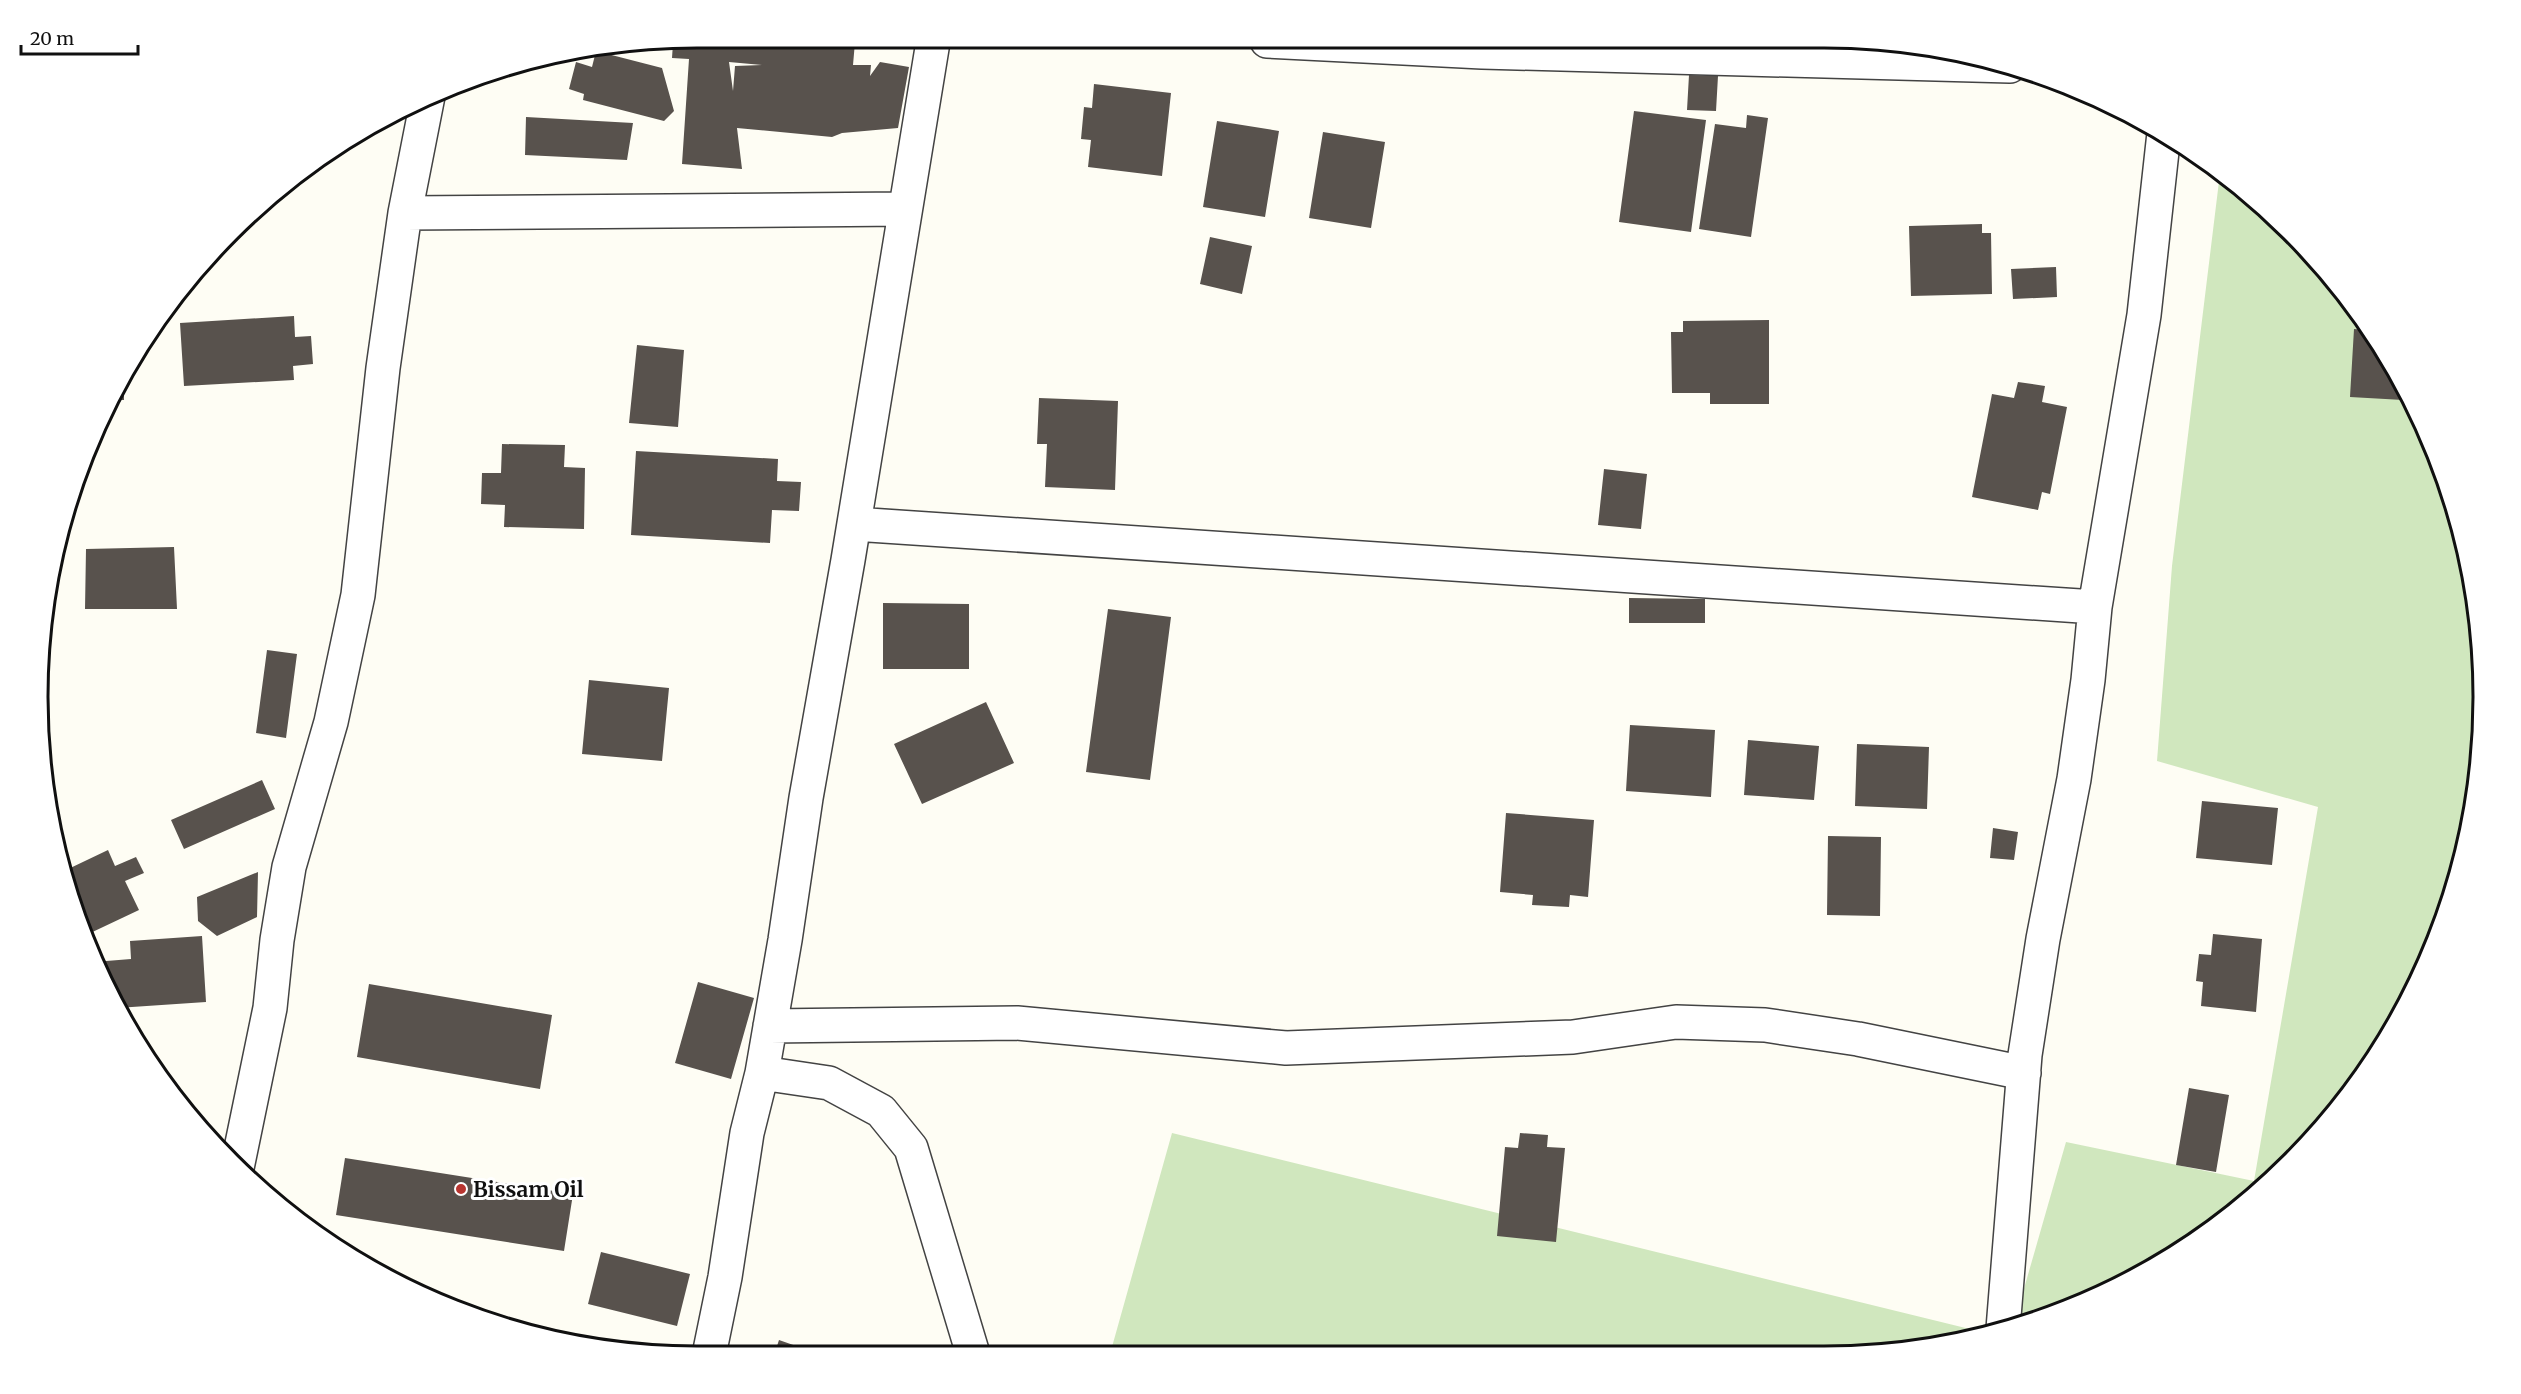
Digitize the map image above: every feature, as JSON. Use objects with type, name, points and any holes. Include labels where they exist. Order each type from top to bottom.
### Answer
[{"type":"street","points":[[712,1346],[725,1277],[747,1133],[771,1026],[806,798],[854,524],[932,48]]},
{"type":"street","points":[[1411,48],[1971,65]]},
{"type":"street","points":[[239,1157],[270,1008],[277,940],[289,867],[331,722],[358,595],[383,368],[405,213],[426,108]]},
{"type":"street","points":[[2004,1321],[2024,1074],[2043,939],[2074,779],[2095,607],[2144,315],[2163,144]]},
{"type":"street","points":[[405,213],[905,209]]},
{"type":"street","points":[[854,524],[2095,607]]},
{"type":"street","points":[[771,1026],[1017,1023],[1286,1048],[1574,1037],[1676,1022],[1765,1026],[1847,1037],[2024,1074]]},
{"type":"street","points":[[762,1073],[829,1083],[881,1111],[911,1148],[971,1346]]},
{"type":"green space","points":[[2219,182],[2283,238],[2312,269],[2364,336],[2406,410],[2439,488],[2461,570],[2472,655],[2472,739],[2461,824],[2439,906],[2406,984],[2364,1058],[2312,1125],[2252,1185],[2185,1237],[2111,1279],[2072,1297],[2016,1317],[2066,1142],[2254,1181],[2318,807],[2157,761],[2172,566]]},
{"type":"green space","points":[[1172,1133],[1971,1329],[1951,1334],[1866,1345],[1824,1346],[1112,1346]]},
{"type":"building","points":[[854,48],[853,65],[871,65],[870,76],[880,62],[909,67],[898,128],[842,133],[832,137],[737,128],[742,169],[682,164],[689,59],[672,58],[673,49]],"holes":[[[729,62],[762,65],[735,66],[733,91]]]},
{"type":"building","points":[[609,54],[662,68],[674,111],[664,121],[583,100],[584,94],[569,89],[576,62],[592,67],[595,56]]},
{"type":"building","points":[[1689,75],[1718,76],[1716,111],[1687,110]]},
{"type":"building","points":[[1094,84],[1171,93],[1162,176],[1088,167],[1091,140],[1081,139],[1084,107],[1092,108]]},
{"type":"building","points":[[1634,111],[1706,120],[1691,232],[1619,222]]},
{"type":"building","points":[[1747,115],[1768,118],[1751,237],[1699,229],[1715,124],[1746,128]]},
{"type":"building","points":[[526,117],[633,123],[627,160],[525,155]]},
{"type":"building","points":[[1217,121],[1279,131],[1265,217],[1203,207]]},
{"type":"building","points":[[1323,132],[1385,142],[1371,228],[1309,218]]},
{"type":"building","points":[[1982,224],[1982,233],[1991,233],[1992,294],[1911,296],[1909,226]]},
{"type":"building","points":[[1210,237],[1252,246],[1242,294],[1200,284]]},
{"type":"building","points":[[2056,267],[2057,297],[2013,299],[2011,269]]},
{"type":"building","points":[[294,316],[295,337],[311,336],[313,364],[293,366],[294,380],[184,386],[180,323]]},
{"type":"building","points":[[1769,320],[1769,404],[1710,404],[1710,393],[1672,393],[1671,332],[1683,332],[1683,321]]},
{"type":"building","points":[[2354,329],[2359,329],[2401,400],[2350,397]]},
{"type":"building","points":[[637,345],[684,350],[678,427],[629,423]]},
{"type":"building","points":[[2018,382],[2045,386],[2042,402],[2067,407],[2050,494],[2042,492],[2038,510],[1972,497],[1992,394],[2014,398]]},
{"type":"building","points":[[1039,398],[1118,401],[1115,490],[1045,487],[1047,444],[1037,444]]},
{"type":"building","points":[[502,444],[565,445],[564,467],[585,468],[584,529],[504,527],[505,505],[481,504],[482,473],[501,473]]},
{"type":"building","points":[[636,451],[778,459],[777,481],[801,482],[799,511],[772,510],[770,543],[631,535]]},
{"type":"building","points":[[1604,469],[1647,474],[1641,529],[1598,525]]},
{"type":"building","points":[[174,547],[177,609],[85,609],[86,549]]},
{"type":"building","points":[[1629,598],[1705,599],[1705,623],[1629,623]]},
{"type":"building","points":[[883,603],[969,604],[969,669],[883,669]]},
{"type":"building","points":[[1108,609],[1171,617],[1150,780],[1086,772]]},
{"type":"building","points":[[267,650],[297,654],[286,738],[256,733]]},
{"type":"building","points":[[589,680],[669,688],[662,761],[582,754]]},
{"type":"building","points":[[986,702],[1014,763],[922,804],[894,744]]},
{"type":"building","points":[[1630,725],[1715,730],[1711,797],[1626,791]]},
{"type":"building","points":[[1748,740],[1819,746],[1814,800],[1744,795]]},
{"type":"building","points":[[1857,744],[1929,747],[1927,809],[1855,806]]},
{"type":"building","points":[[262,780],[275,809],[184,849],[171,820]]},
{"type":"building","points":[[2202,801],[2278,808],[2272,865],[2196,858]]},
{"type":"building","points":[[1506,813],[1594,820],[1588,897],[1570,895],[1569,907],[1532,905],[1533,895],[1500,892]]},
{"type":"building","points":[[1993,828],[2018,832],[2014,860],[1990,858]]},
{"type":"building","points":[[1828,836],[1881,837],[1880,916],[1827,915]]},
{"type":"building","points":[[108,850],[115,866],[136,857],[144,873],[125,881],[139,910],[92,932],[71,868]]},
{"type":"building","points":[[258,872],[257,917],[217,936],[198,921],[197,897]]},
{"type":"building","points":[[2213,934],[2262,939],[2256,1012],[2201,1006],[2203,982],[2196,981],[2199,954],[2211,955]]},
{"type":"building","points":[[202,936],[206,1002],[127,1007],[104,961],[131,959],[130,941]]},
{"type":"building","points":[[698,982],[754,998],[731,1079],[675,1063]]},
{"type":"building","points":[[369,984],[552,1015],[540,1089],[357,1057]]},
{"type":"building","points":[[2189,1088],[2229,1095],[2216,1172],[2176,1165]]},
{"type":"building","points":[[1520,1133],[1548,1135],[1547,1147],[1565,1148],[1556,1242],[1497,1236],[1505,1147],[1518,1148]]},
{"type":"building","points":[[345,1158],[573,1194],[564,1251],[336,1215]]},
{"type":"building","points":[[601,1252],[690,1274],[677,1326],[588,1304]]},
{"type":"building","points":[[779,1340],[796,1346],[777,1346]]},
{"type":"place","name":"Bissam Oil","points":[[461,1189]]}]
